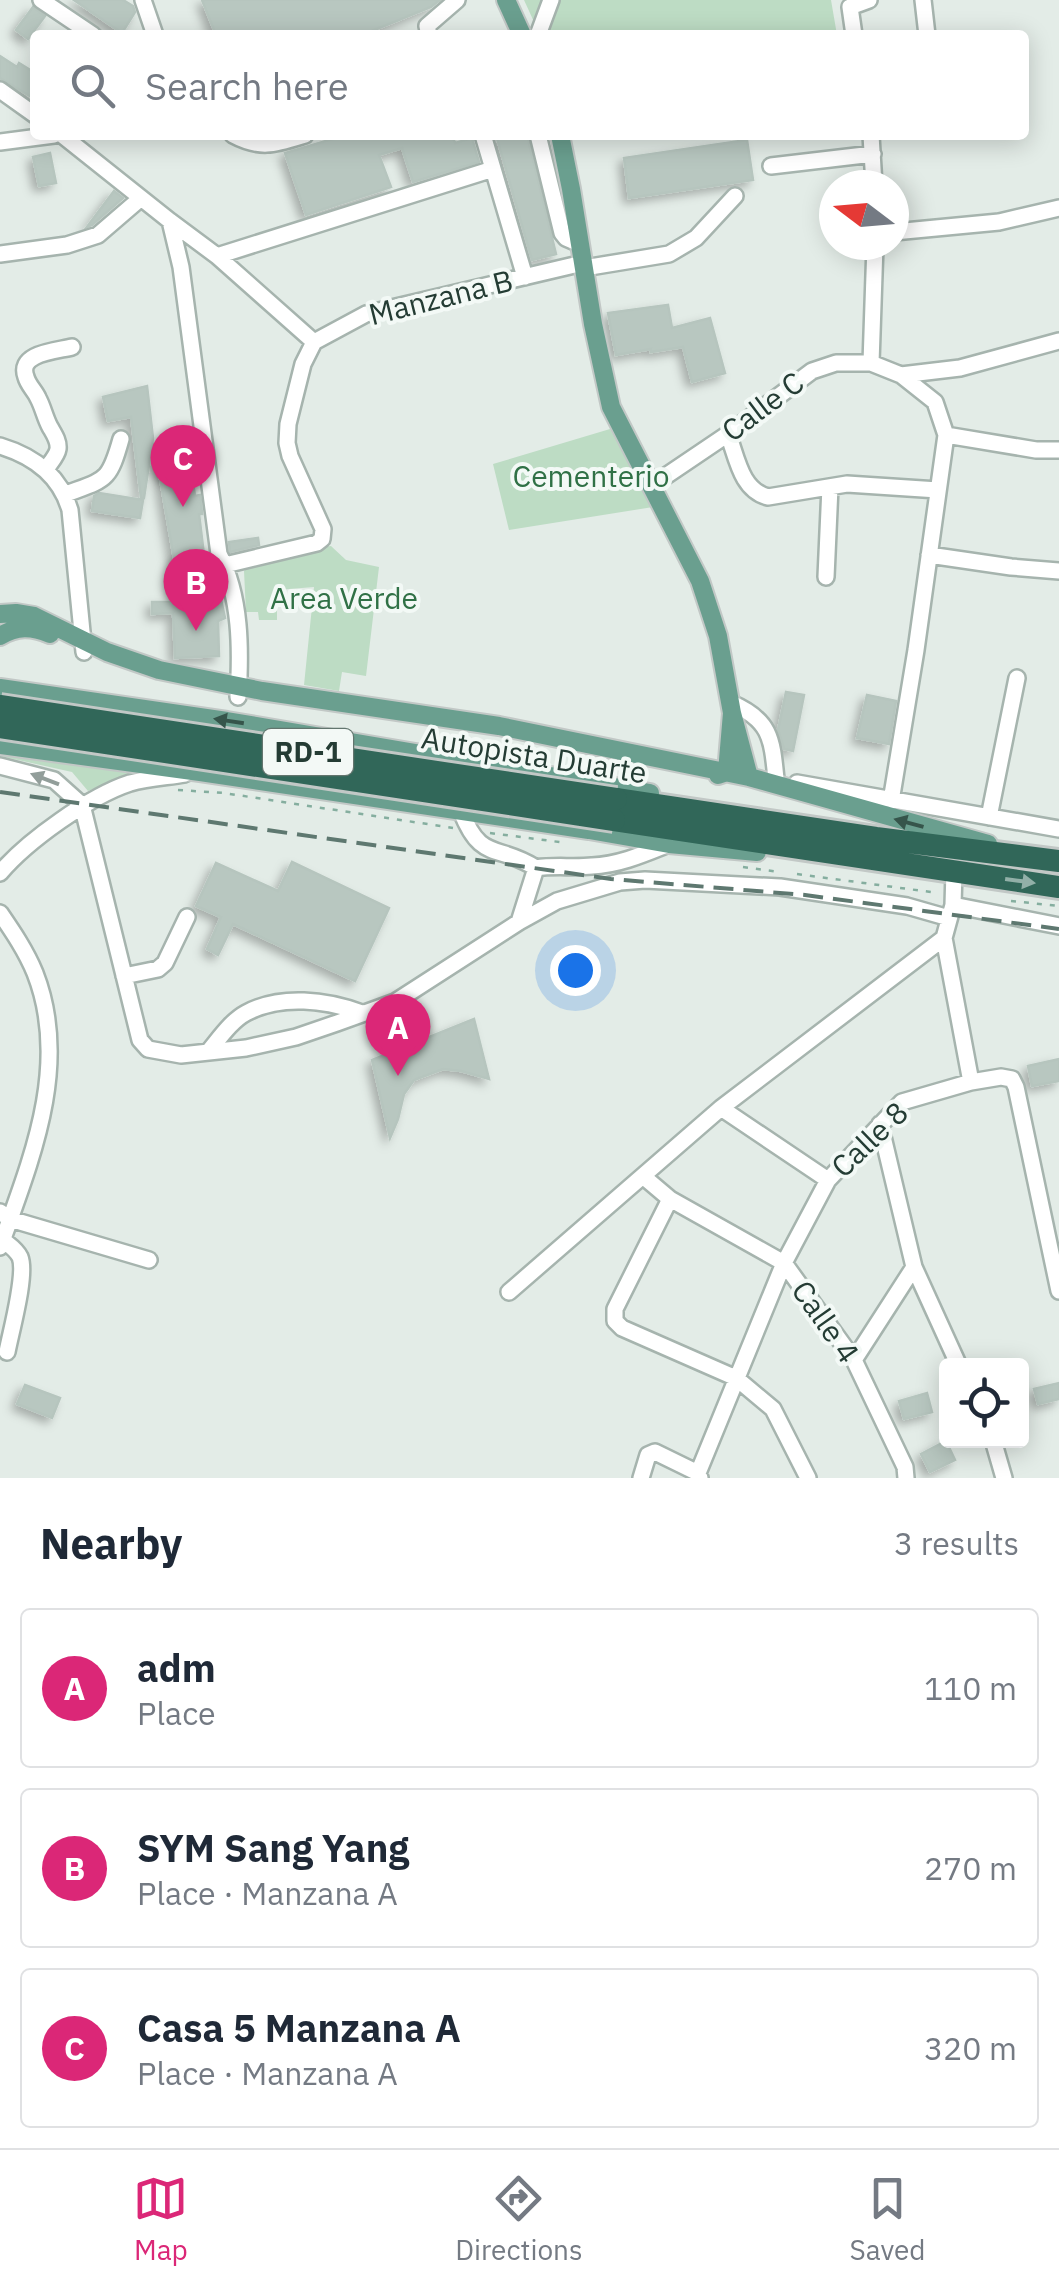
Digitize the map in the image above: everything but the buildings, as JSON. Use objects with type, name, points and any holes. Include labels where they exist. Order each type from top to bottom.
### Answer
[{"type":"highway","name":"Autopista Duarte","points":[[0,706],[615,809]]},
{"type":"highway","name":"Autopista Duarte","points":[[0,727],[615,809],[1048,859]]},
{"type":"highway","name":"RD-1","points":[[615,809],[954,872],[1059,887]]},
{"type":"main road","points":[[506,0],[520,30]]},
{"type":"main road","points":[[561,140],[611,407],[700,581],[718,636],[749,777]]},
{"type":"main road","points":[[0,614],[34,616],[83,645],[155,679],[706,773],[727,772]]},
{"type":"main road","points":[[0,636],[28,627],[83,645]]},
{"type":"main road","points":[[0,688],[227,721],[680,798],[876,838]]},
{"type":"main road","points":[[239,692],[499,726],[727,772],[1048,859]]},
{"type":"main road","points":[[72,755],[58,744],[64,706],[77,699]]},
{"type":"main road","points":[[697,766],[713,759],[720,750],[732,708]]},
{"type":"main road","points":[[727,772],[732,708]]},
{"type":"main road","points":[[0,745],[669,844],[911,864]]},
{"type":"street","points":[[41,0],[85,30]]},
{"type":"street","points":[[142,0],[153,30]]},
{"type":"street","points":[[428,30],[427,26],[456,0]]},
{"type":"street","points":[[540,30],[552,0]]},
{"type":"street","points":[[853,30],[850,7],[869,0]]},
{"type":"street","points":[[923,0],[926,30]]},
{"type":"street","points":[[0,90],[30,111]]},
{"type":"street","points":[[0,142],[30,138]]},
{"type":"street","points":[[68,140],[217,256],[314,342],[303,364],[287,443],[323,529],[322,539],[225,566]]},
{"type":"street","points":[[242,140],[252,145],[289,140]]},
{"type":"street","points":[[485,140],[525,276]]},
{"type":"street","points":[[539,140],[562,233],[580,244]]},
{"type":"street","points":[[872,140],[874,170]]},
{"type":"street","points":[[770,166],[873,154]]},
{"type":"street","points":[[217,256],[494,169]]},
{"type":"street","name":"Manzana B","points":[[314,342],[366,314],[525,276],[669,254],[684,247],[735,196]]},
{"type":"street","points":[[0,254],[98,235],[141,198]]},
{"type":"street","points":[[909,231],[999,222],[1059,208]]},
{"type":"street","points":[[170,221],[181,267],[219,554],[234,588],[239,692]]},
{"type":"street","points":[[871,363],[875,260]]},
{"type":"street","name":"Calle C","points":[[652,486],[812,371],[836,364],[871,363],[901,375],[960,368],[1059,341]]},
{"type":"street","points":[[46,469],[59,446],[37,395],[26,380],[25,366],[38,354],[72,347]]},
{"type":"street","points":[[891,801],[946,435],[935,402],[901,375]]},
{"type":"street","points":[[728,434],[748,485],[757,494],[768,497],[847,484],[938,490]]},
{"type":"street","points":[[946,435],[1036,450],[1059,450]]},
{"type":"street","points":[[66,494],[102,481],[121,439]]},
{"type":"street","points":[[0,446],[34,460],[66,494],[83,645]]},
{"type":"street","points":[[826,577],[830,487]]},
{"type":"street","points":[[929,555],[1059,571]]},
{"type":"street","points":[[990,816],[1017,678]]},
{"type":"street","points":[[732,708],[753,714],[765,727],[776,779]]},
{"type":"street","points":[[0,766],[54,780],[82,805],[140,1040],[148,1048],[180,1055],[246,1048],[296,1037],[396,1002],[556,900],[620,882],[780,887],[1058,931]]},
{"type":"street","points":[[0,873],[12,858],[104,793],[134,782],[200,772]]},
{"type":"street","points":[[749,777],[1059,829]]},
{"type":"street","points":[[460,811],[480,846],[536,868],[623,862],[669,844]]},
{"type":"street","points":[[519,922],[536,868]]},
{"type":"street","points":[[954,872],[951,912],[944,938],[971,1082]]},
{"type":"street","points":[[0,913],[36,975],[46,1012],[50,1060],[38,1138],[5,1215],[1,1244],[16,1250],[22,1274],[7,1352]]},
{"type":"street","points":[[124,976],[158,969],[165,963],[188,917]]},
{"type":"street","points":[[509,1292],[721,1108],[944,938]]},
{"type":"street","points":[[208,1052],[245,1013],[274,1004],[305,1000],[362,1012]]},
{"type":"street","name":"Calle 8","points":[[699,1476],[784,1264],[828,1180],[902,1102],[971,1082],[1012,1079],[1059,1291]]},
{"type":"street","points":[[721,1108],[828,1180]]},
{"type":"street","points":[[880,1124],[914,1267],[955,1358]]},
{"type":"street","name":"Calle 4","points":[[644,1177],[670,1199],[784,1264],[854,1360],[905,1467],[906,1478]]},
{"type":"street","points":[[670,1199],[615,1309],[615,1322],[736,1378],[772,1408],[808,1478]]},
{"type":"street","points":[[5,1215],[149,1260]]},
{"type":"street","points":[[854,1360],[914,1267]]},
{"type":"street","points":[[995,1448],[1004,1478]]},
{"type":"street","points":[[641,1478],[648,1455],[654,1452],[699,1476]]},
{"type":"green space","points":[[524,0],[831,0],[836,30],[538,30]]},
{"type":"green space","name":"Cementerio","points":[[610,429],[653,507],[509,530],[493,464]]},
{"type":"green space","name":"Area Verde","points":[[331,546],[346,560],[379,567],[366,676],[342,672],[339,691],[304,685],[314,587],[277,590],[277,620],[259,620],[258,612],[246,612],[244,571],[251,565],[284,553]]},
{"type":"green space","points":[[0,750],[134,772],[88,791],[72,772],[0,756]]},
{"type":"railway","points":[[0,792],[611,879],[805,895],[1059,929]]},
{"type":"place","name":"Casa 5 Manzana A","points":[[183,507]]},
{"type":"place","name":"SYM Sang Yang","points":[[196,631]]},
{"type":"place","name":"adm","points":[[398,1076]]}]
